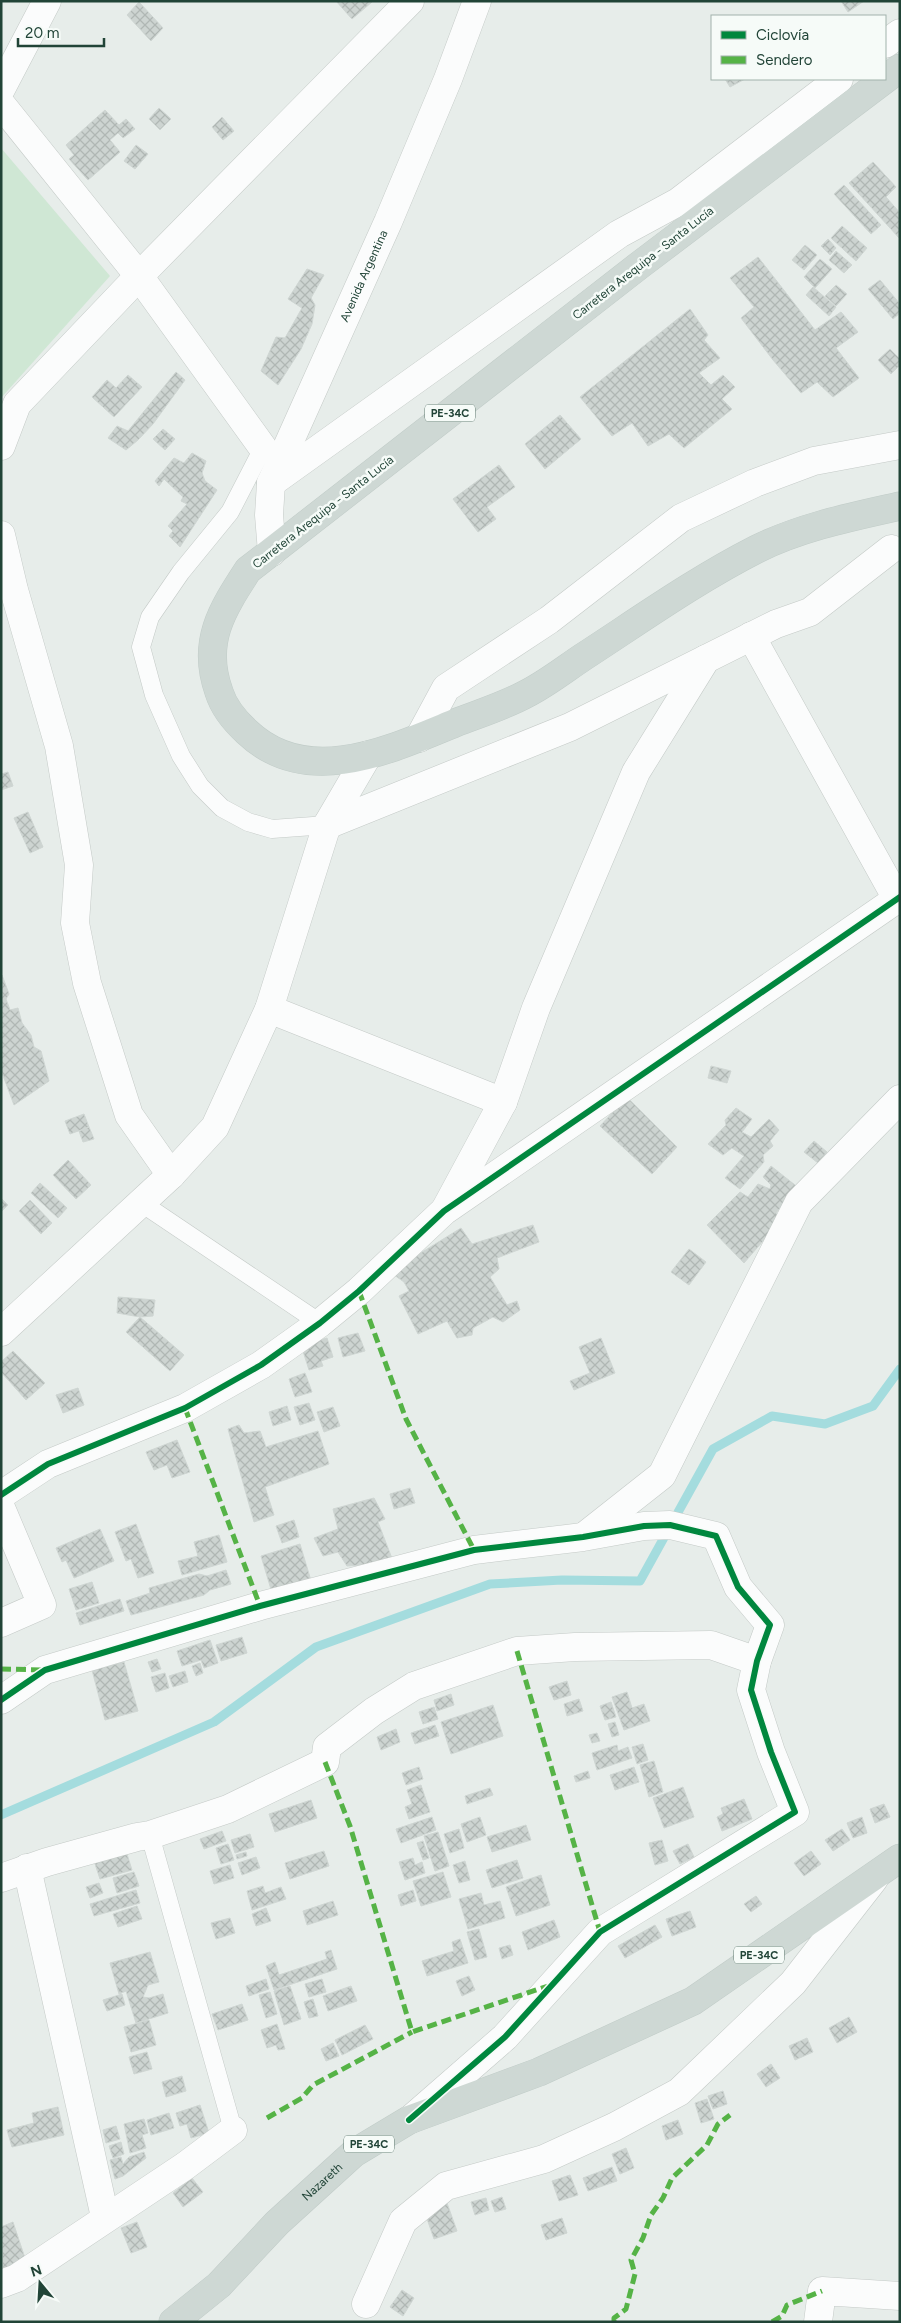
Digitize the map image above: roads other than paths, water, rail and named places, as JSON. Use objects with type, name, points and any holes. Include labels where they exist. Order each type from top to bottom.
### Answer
[{"type":"main road","name":"Carretera Arequipa - Santa Lucía","points":[[886,79],[900,68]]},
{"type":"main road","name":"Carretera Arequipa - Santa Lucía","points":[[884,80],[648,258],[248,570],[224,608],[212,645],[213,670],[219,692],[236,722],[256,740],[278,755],[311,761],[335,761],[368,755],[419,738],[526,694],[718,570],[759,548],[813,527],[900,506]]},
{"type":"main road","name":"Nazareth","points":[[173,2322],[219,2285],[277,2223],[354,2153],[409,2120],[540,2072],[693,2001],[890,1864]]},
{"type":"street","points":[[1,89],[47,1]]},
{"type":"street","points":[[1,446],[16,404],[139,276],[410,1]]},
{"type":"street","name":"Avenida Argentina","points":[[272,552],[269,515],[271,483],[388,222],[477,1]]},
{"type":"street","points":[[886,43],[900,33]]},
{"type":"street","points":[[271,483],[619,234],[678,202],[838,80]]},
{"type":"street","points":[[1,104],[139,276],[263,448]]},
{"type":"street","points":[[419,738],[446,688],[549,620],[680,518],[755,483],[814,461],[900,445]]},
{"type":"street","points":[[1,535],[14,590],[59,746],[79,865],[75,923],[87,983],[129,1115],[171,1175]]},
{"type":"street","points":[[327,824],[570,728],[776,624],[810,612],[891,549]]},
{"type":"street","points":[[1,1495],[48,1464],[185,1408],[261,1365],[320,1323],[359,1291],[444,1212],[898,898],[752,636]]},
{"type":"street","points":[[444,1212],[503,1102],[536,1008],[636,772],[707,658]]},
{"type":"street","points":[[1,1332],[171,1175],[215,1127],[269,1009],[327,824],[368,755]]},
{"type":"street","points":[[269,1009],[503,1102]]},
{"type":"street","points":[[583,1538],[662,1475],[799,1202],[900,1099]]},
{"type":"street","points":[[1,1508],[42,1604],[1,1623]]},
{"type":"street","points":[[1,1700],[45,1670],[260,1606],[474,1550],[583,1538],[644,1526],[670,1525],[716,1536],[738,1587],[770,1624],[757,1661],[751,1690],[770,1752],[795,1812],[600,1932],[505,2037],[409,2120]]},
{"type":"street","points":[[1,1878],[27,1868],[137,1836],[150,1835],[228,1809],[325,1762],[327,1747],[374,1711],[414,1686],[517,1651],[574,1647],[712,1646],[757,1661]]},
{"type":"street","points":[[366,2304],[403,2221],[446,2186],[544,2159],[614,2127],[679,2092],[794,1983],[890,1864]]},
{"type":"street","points":[[27,1868],[105,2217]]},
{"type":"street","points":[[1,2284],[17,2278],[105,2217],[185,2166],[233,2130]]},
{"type":"street","points":[[818,2322],[822,2291],[900,2296]]},
{"type":"lane","points":[[263,448],[230,512],[181,572],[150,617],[141,647],[154,695],[181,756],[200,786],[222,808],[248,822],[272,829],[327,824]]},
{"type":"lane","points":[[140,1202],[320,1323]]},
{"type":"lane","points":[[150,1835],[233,2130]]},
{"type":"waterway","points":[[1,1815],[214,1722],[316,1647],[490,1584],[562,1580],[640,1581],[713,1449],[772,1416],[825,1424],[873,1406],[900,1369]]}]
